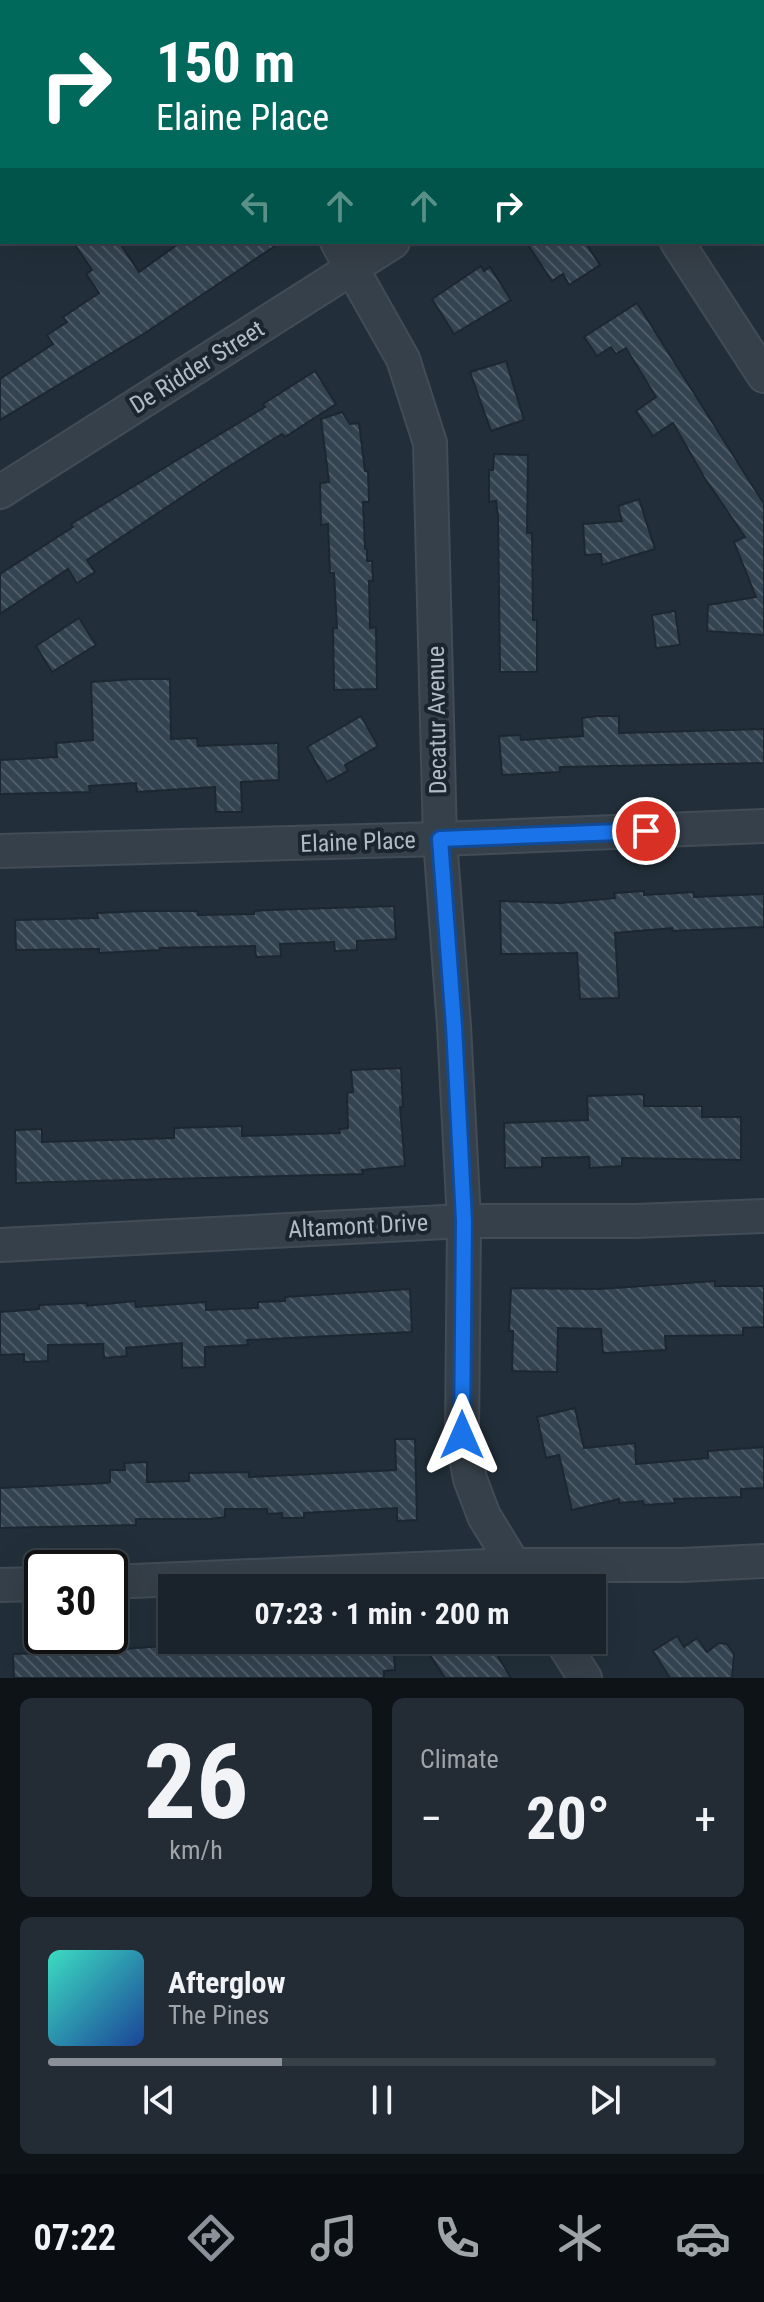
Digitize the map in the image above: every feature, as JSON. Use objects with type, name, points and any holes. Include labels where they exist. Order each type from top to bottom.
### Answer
[{"type":"street","name":"De Ridder Street","points":[[0,492],[345,255],[386,244]]},
{"type":"street","points":[[678,244],[764,376]]},
{"type":"street","name":"Decatur Avenue","points":[[345,255],[403,359],[430,443],[440,839],[464,1221],[462,1435],[470,1479],[484,1516],[518,1574]]},
{"type":"street","name":"Elaine Place","points":[[0,851],[764,826]]},
{"type":"street","name":"Altamont Drive","points":[[0,1245],[464,1221],[635,1221],[764,1216]]},
{"type":"street","points":[[560,1574],[764,1561]]},
{"type":"street","points":[[128,1582],[158,1581]]},
{"type":"street","points":[[0,1585],[24,1584]]},
{"type":"street","points":[[570,1654],[585,1678]]},
{"type":"building","points":[[74,244],[120,244],[139,272],[178,244],[278,244],[145,333],[0,420],[0,379],[53,344],[47,335],[67,322],[63,317],[99,293],[86,274],[92,270]]},
{"type":"building","points":[[527,244],[586,244],[600,265],[569,285],[563,274],[552,281]]},
{"type":"building","points":[[481,266],[484,271],[490,267],[511,300],[454,334],[432,299]]},
{"type":"building","points":[[637,303],[764,504],[764,635],[707,631],[708,605],[756,597],[734,542],[745,537],[704,477],[673,423],[653,436],[636,411],[656,397],[626,348],[616,354],[611,347],[597,356],[584,337]]},
{"type":"building","points":[[506,361],[524,420],[491,431],[470,372]]},
{"type":"building","points":[[315,371],[336,404],[285,437],[282,434],[223,470],[87,560],[95,572],[77,583],[68,569],[0,614],[0,574],[73,527],[71,524],[265,407],[263,404]]},
{"type":"building","points":[[342,412],[350,424],[359,423],[365,471],[368,471],[369,502],[363,502],[365,549],[367,561],[372,561],[373,581],[369,581],[370,628],[376,627],[377,689],[334,690],[333,628],[337,628],[328,524],[321,525],[320,483],[329,482],[321,419]]},
{"type":"building","points":[[494,454],[528,455],[527,533],[532,533],[537,672],[500,672],[498,516],[496,501],[489,502],[489,470],[493,470]]},
{"type":"building","points":[[639,499],[655,549],[602,565],[601,554],[585,555],[583,524],[622,521],[618,506]]},
{"type":"building","points":[[675,611],[680,645],[656,648],[652,615]]},
{"type":"building","points":[[79,618],[96,645],[52,672],[36,646]]},
{"type":"building","points":[[170,679],[171,739],[197,738],[198,746],[278,743],[279,780],[241,782],[242,812],[216,812],[215,787],[137,792],[136,783],[89,786],[90,792],[0,794],[0,760],[57,757],[56,743],[93,740],[91,682]]},
{"type":"building","points":[[361,716],[378,746],[345,765],[348,771],[327,782],[307,747]]},
{"type":"building","points":[[619,716],[619,733],[764,729],[764,763],[560,767],[560,772],[502,775],[499,736],[520,735],[521,740],[583,736],[582,718]]},
{"type":"building","points":[[644,891],[644,895],[694,892],[694,897],[764,894],[764,927],[672,931],[672,928],[615,933],[619,998],[580,999],[577,953],[501,954],[500,901],[560,903],[615,898],[614,893]]},
{"type":"building","points":[[394,906],[396,939],[357,941],[357,950],[335,951],[334,942],[280,944],[281,956],[256,957],[255,946],[99,953],[99,949],[16,950],[15,920],[98,918],[97,913],[143,911],[198,911],[198,915],[254,914],[254,911],[268,910]]},
{"type":"building","points":[[401,1068],[403,1107],[400,1107],[405,1166],[362,1170],[363,1174],[16,1183],[15,1130],[42,1129],[42,1142],[174,1138],[174,1128],[242,1126],[242,1136],[340,1133],[339,1129],[348,1128],[347,1093],[353,1092],[351,1070]]},
{"type":"building","points":[[644,1094],[644,1106],[702,1106],[702,1117],[741,1117],[741,1160],[622,1158],[622,1166],[590,1168],[589,1157],[542,1158],[542,1167],[505,1168],[504,1123],[588,1120],[587,1096]]},
{"type":"building","points":[[715,1281],[715,1286],[764,1286],[764,1327],[743,1328],[743,1335],[665,1336],[666,1350],[603,1353],[601,1329],[558,1328],[557,1372],[512,1371],[513,1331],[509,1331],[511,1288],[599,1289]]},
{"type":"building","points":[[410,1289],[412,1332],[247,1340],[248,1345],[205,1347],[205,1367],[182,1368],[182,1343],[126,1348],[127,1356],[104,1358],[103,1344],[48,1345],[48,1361],[24,1362],[24,1354],[0,1355],[0,1312],[39,1309],[39,1305],[87,1303],[87,1306],[135,1301],[136,1307],[206,1302],[206,1310],[258,1308],[258,1302],[285,1301],[285,1297]]},
{"type":"building","points":[[575,1408],[584,1448],[635,1443],[636,1464],[708,1458],[708,1451],[764,1447],[764,1488],[741,1489],[741,1497],[674,1499],[675,1503],[644,1505],[643,1501],[619,1503],[619,1499],[572,1510],[559,1455],[546,1458],[537,1417]]},
{"type":"building","points":[[395,1439],[415,1439],[417,1520],[397,1521],[397,1508],[304,1513],[304,1518],[282,1518],[282,1513],[267,1514],[267,1509],[225,1509],[225,1517],[210,1519],[136,1519],[136,1525],[0,1528],[0,1488],[107,1483],[110,1482],[110,1470],[125,1470],[124,1463],[147,1462],[147,1482],[189,1481],[189,1473],[249,1472],[249,1477],[396,1470]]},
{"type":"building","points":[[677,1636],[684,1647],[697,1638],[707,1652],[719,1643],[727,1644],[734,1654],[732,1678],[670,1678],[653,1651]]},
{"type":"building","points":[[158,1646],[158,1654],[394,1654],[395,1670],[384,1671],[384,1678],[14,1678],[13,1654],[128,1654],[128,1649]]},
{"type":"building","points":[[496,1654],[511,1678],[445,1678],[430,1655]]},
{"type":"route","points":[[462,1435],[464,1221],[440,839],[646,831]]}]
